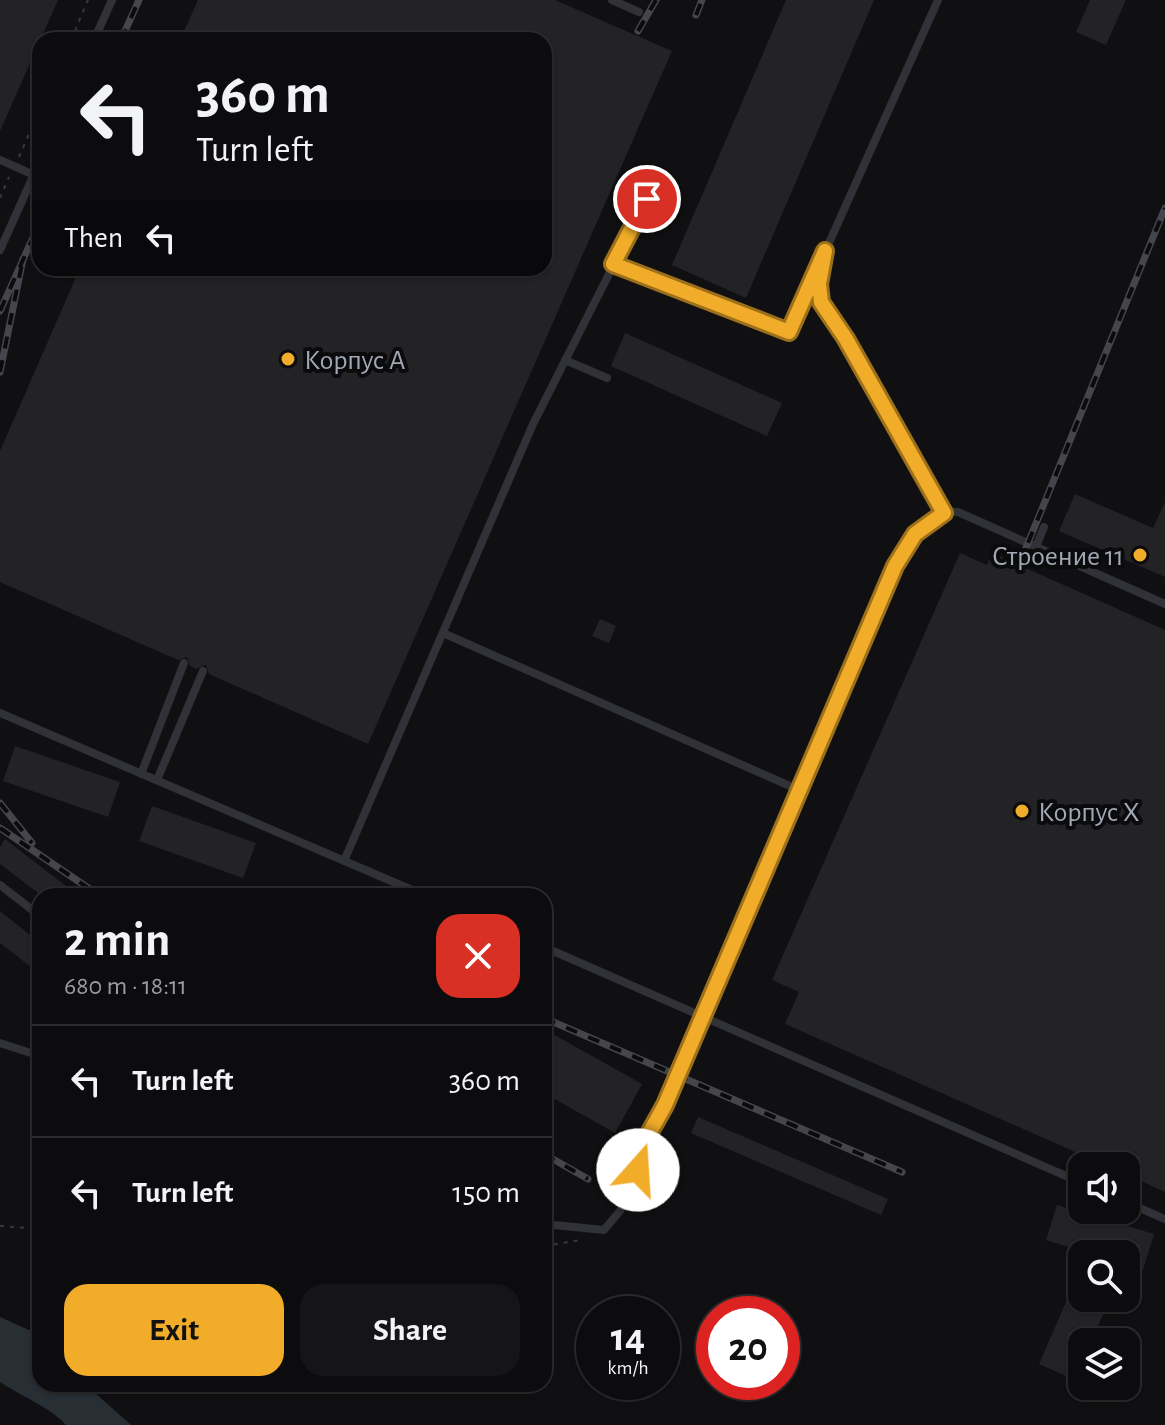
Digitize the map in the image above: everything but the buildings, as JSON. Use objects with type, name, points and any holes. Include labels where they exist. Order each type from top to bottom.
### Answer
[{"type":"lane","points":[[98,32],[112,0]]},
{"type":"lane","points":[[612,0],[639,12]]},
{"type":"lane","points":[[613,264],[789,332],[938,0]]},
{"type":"lane","points":[[0,160],[32,174]]},
{"type":"lane","points":[[1,245],[32,179]]},
{"type":"lane","points":[[344,861],[533,424],[647,199]]},
{"type":"lane","points":[[825,251],[819,284],[821,302],[846,339],[944,513]]},
{"type":"lane","points":[[565,360],[607,378]]},
{"type":"lane","points":[[552,1225],[604,1230],[615,1221],[638,1170],[646,1139],[665,1105],[903,550],[915,534],[944,513],[958,512],[1165,604]]},
{"type":"lane","points":[[1036,547],[1044,527]]},
{"type":"lane","points":[[443,633],[799,790]]},
{"type":"lane","points":[[141,774],[184,663]]},
{"type":"lane","points":[[157,780],[203,671]]},
{"type":"lane","points":[[0,713],[407,888]]},
{"type":"lane","points":[[0,885],[32,910]]},
{"type":"lane","points":[[552,950],[1068,1177]]},
{"type":"lane","points":[[0,1043],[32,1053]]},
{"type":"lane","points":[[1140,1208],[1165,1219]]},
{"type":"path","points":[[74,32],[88,0]]},
{"type":"path","points":[[0,198],[32,126]]},
{"type":"path","points":[[0,1226],[32,1228]]},
{"type":"path","points":[[552,1245],[582,1239]]},
{"type":"shaded area","points":[[0,1317],[32,1331],[32,1392],[94,1392],[131,1425],[66,1425],[0,1382]]},
{"type":"railway","points":[[125,32],[139,0]]},
{"type":"railway","points":[[638,31],[656,0]]},
{"type":"railway","points":[[696,15],[702,0]]},
{"type":"railway","points":[[1019,565],[1165,208]]},
{"type":"railway","points":[[0,311],[32,240]]},
{"type":"railway","points":[[0,372],[23,259]]},
{"type":"railway","points":[[0,803],[32,843]]},
{"type":"railway","points":[[0,828],[88,888]]},
{"type":"railway","points":[[552,1021],[902,1172]]},
{"type":"railway","points":[[552,1159],[588,1179]]},
{"type":"place","name":"Корпус А","points":[[288,359]]},
{"type":"place","name":"Строение 11","points":[[1140,555]]},
{"type":"place","name":"Корпус Х","points":[[1022,811]]},
{"type":"route","points":[[638,1170],[646,1139],[665,1105],[895,566],[915,534],[944,513],[846,339],[821,302],[819,284],[825,251],[789,332],[613,264],[647,199]]}]
